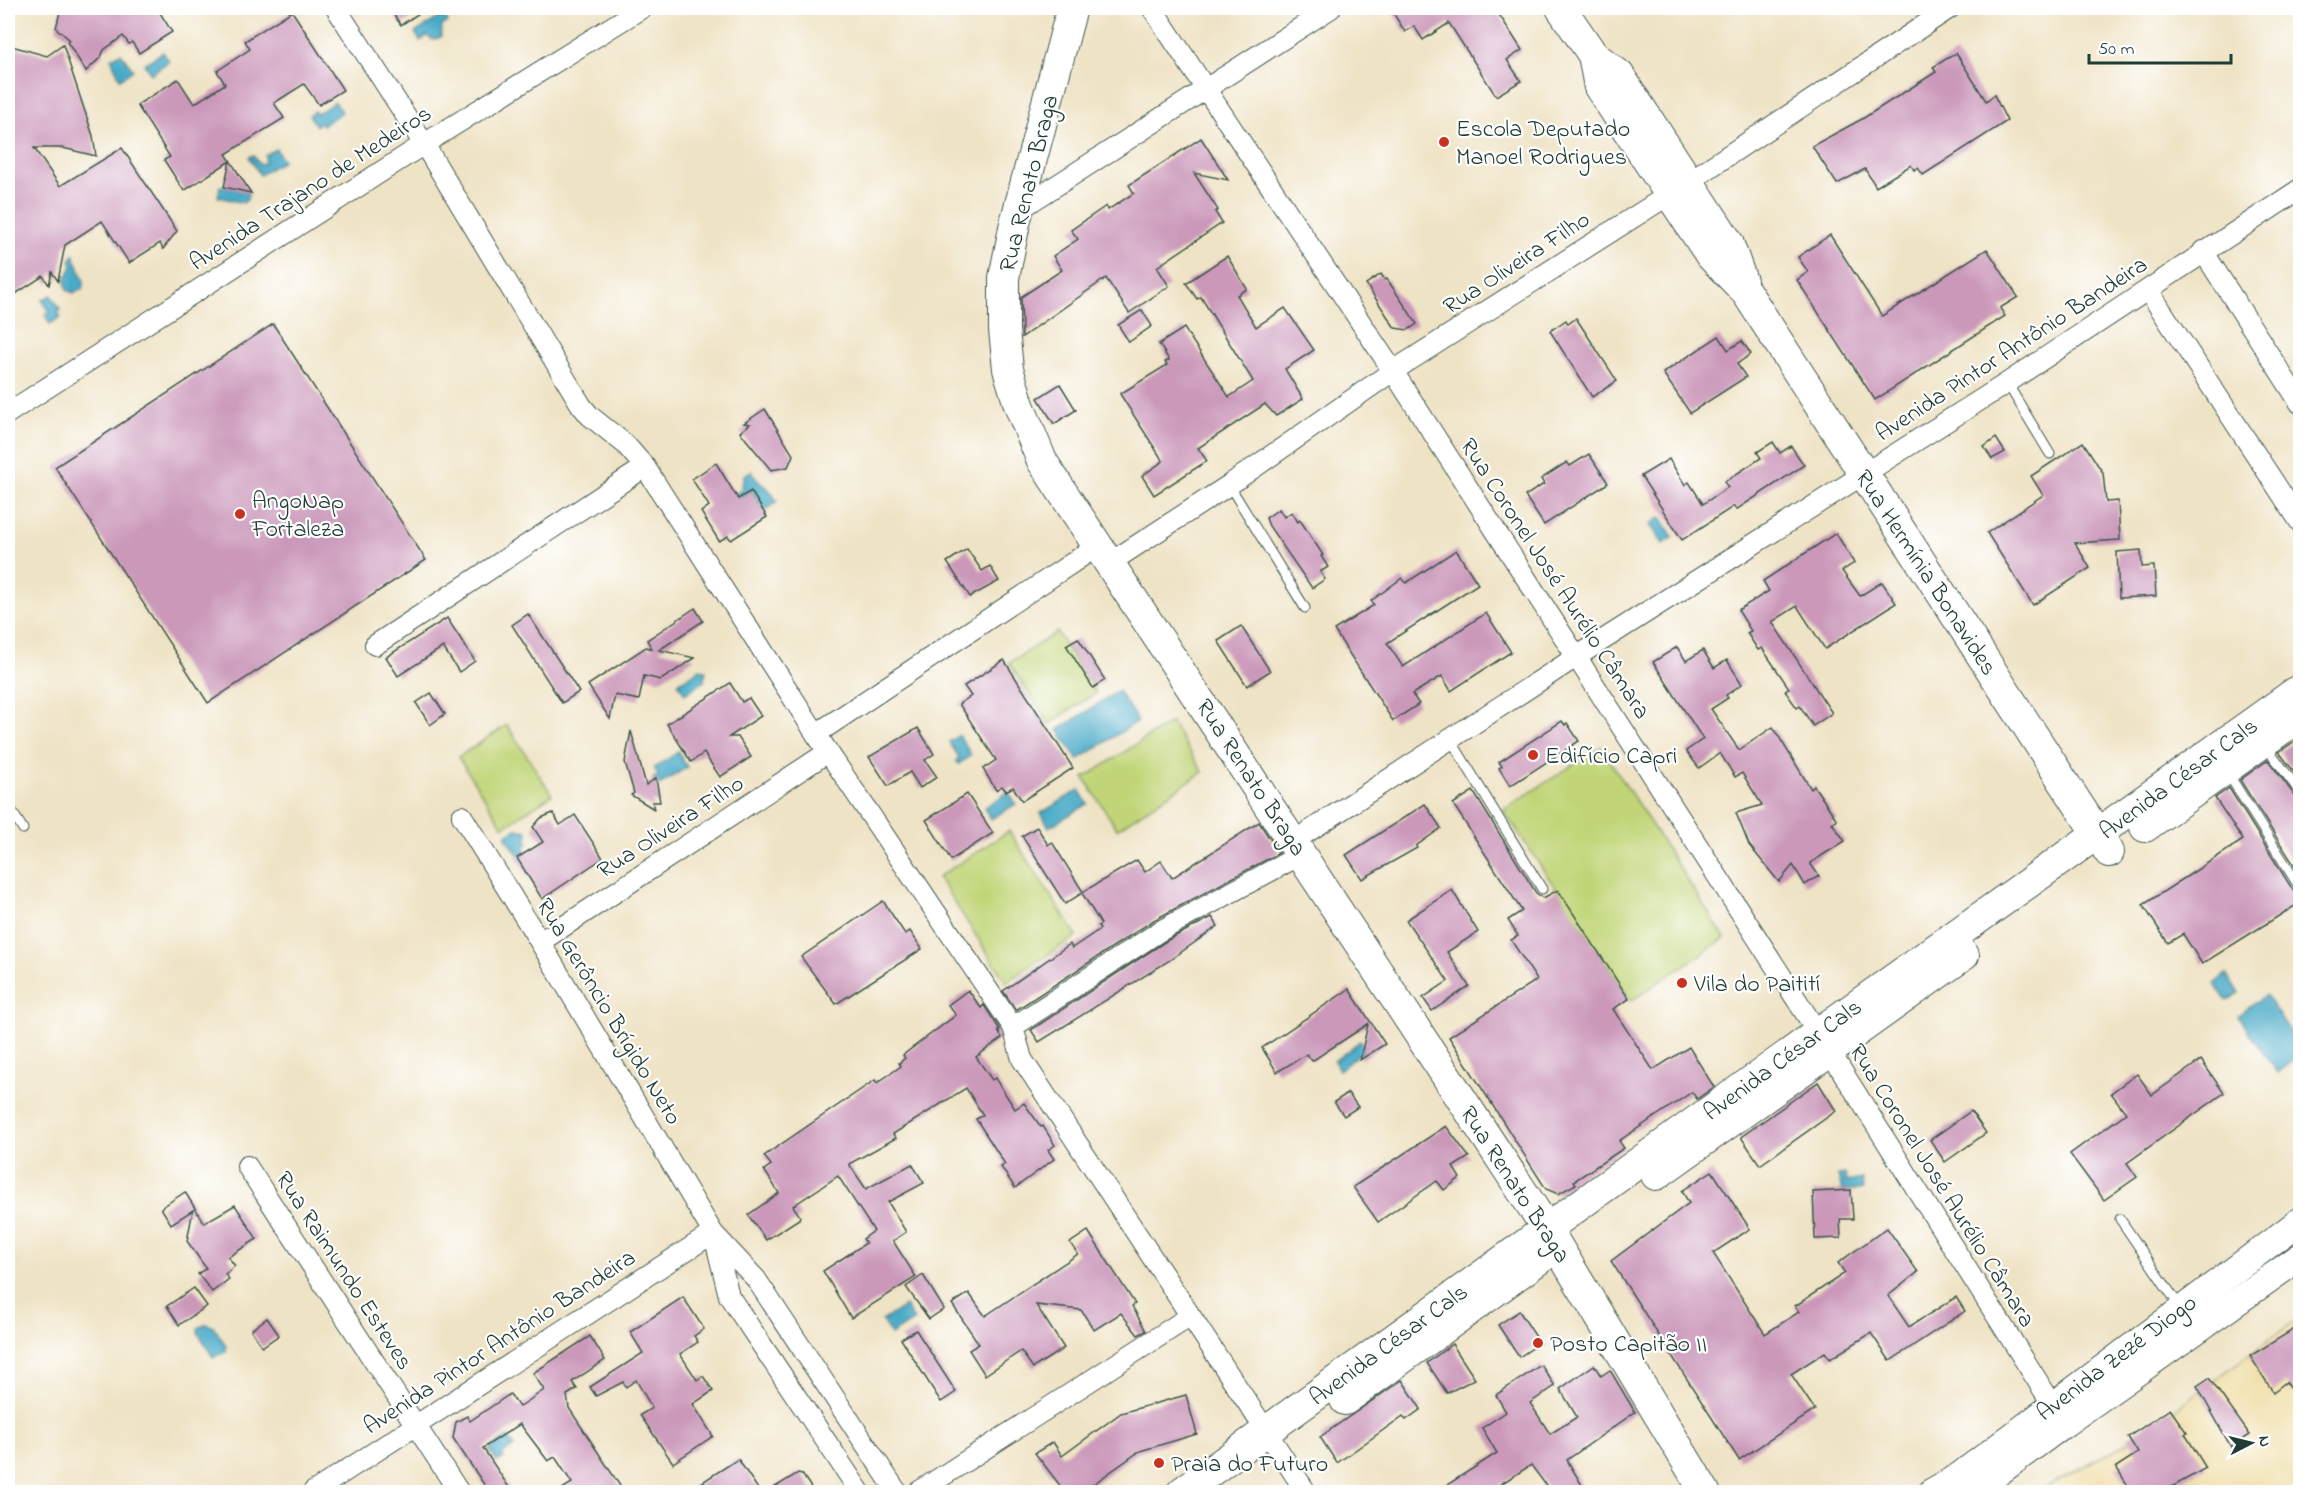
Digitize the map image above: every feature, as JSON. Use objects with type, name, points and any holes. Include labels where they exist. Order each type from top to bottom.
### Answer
[{"type":"main road","name":"Rua Renato Braga","points":[[1072,8],[1004,278],[1004,330],[1008,369],[1026,425],[1042,461],[1552,1238],[1705,1492]]},
{"type":"main road","name":"Rua Hermínia Bonavides","points":[[1561,8],[1593,55],[1619,75],[1679,188],[1728,242],[1746,292],[2104,844]]},
{"type":"main road","name":"Avenida César Cals","points":[[1270,1440],[1823,1042],[2104,844],[2301,689]]},
{"type":"main road","name":"Avenida César Cals","points":[[2104,844],[2226,770],[2301,716]]},
{"type":"main road","name":"Avenida Zezé Diogo","points":[[1932,1492],[2059,1414],[2188,1320],[2301,1221]]},
{"type":"main road","points":[[2188,1320],[2301,1257]]},
{"type":"main road","points":[[1972,1492],[2059,1414]]},
{"type":"main road","points":[[1182,1492],[1270,1440]]},
{"type":"main road","points":[[1215,1492],[1270,1440]]},
{"type":"street","points":[[336,8],[424,144],[581,405],[590,416],[625,444],[645,467],[816,734],[1012,1027],[1022,1059],[1189,1317],[1306,1492]]},
{"type":"street","name":"Avenida Trajano de Medeiros","points":[[8,413],[424,144],[642,8]]},
{"type":"street","name":"Rua Coronel José Aurélio Câmara","points":[[1152,8],[1393,371],[2059,1414]]},
{"type":"street","points":[[1020,209],[1331,8]]},
{"type":"street","name":"Rua Oliveira Filho","points":[[816,734],[1105,554],[1229,485],[1393,371],[1679,188],[1950,8]]},
{"type":"street","name":"Avenida Pintor Antônio Bandeira","points":[[1012,1027],[1160,931],[1298,848],[1451,740],[1576,657],[2007,383],[2203,251],[2301,189]]},
{"type":"street","points":[[2203,251],[2301,403]]},
{"type":"street","points":[[2148,290],[2301,522]]},
{"type":"street","points":[[375,645],[645,467]]},
{"type":"street","name":"Rua Oliveira Filho","points":[[540,942],[828,752]]},
{"type":"street","name":"Rua Gerôncio Brígido Neto","points":[[462,816],[540,942],[713,1233],[756,1278],[897,1492]]},
{"type":"street","name":"Rua Raimundo Esteves","points":[[247,1166],[459,1492]]},
{"type":"street","name":"Avenida Pintor Antônio Bandeira","points":[[313,1492],[713,1233]]},
{"type":"street","name":"Rua Gerôncio Brígido Neto","points":[[713,1233],[729,1296],[860,1492]]},
{"type":"street","points":[[918,1492],[1189,1317]]},
{"type":"lane","points":[[2007,383],[2050,454]]},
{"type":"lane","points":[[1229,485],[1305,608]]},
{"type":"lane","points":[[1451,740],[1542,889]]},
{"type":"lane","points":[[2264,743],[2301,792]]},
{"type":"lane","points":[[2226,770],[2301,888]]},
{"type":"lane","points":[[8,805],[23,829]]},
{"type":"lane","points":[[2120,1219],[2188,1320]]},
{"type":"green space","points":[[1057,632],[1096,693],[1049,724],[1009,663]]},
{"type":"green space","points":[[1171,722],[1203,772],[1117,829],[1084,778]]},
{"type":"green space","points":[[507,725],[552,795],[503,827],[458,757]]},
{"type":"green space","points":[[1601,747],[1725,938],[1631,1001],[1503,810]]},
{"type":"green space","points":[[1009,831],[1077,936],[1006,982],[938,877]]},
{"type":"sand","points":[[2300,1317],[2300,1492],[2037,1492],[2136,1438]]},
{"type":"water","points":[[444,14],[448,22],[442,26],[441,37],[433,40],[427,36],[420,41],[415,33]]},
{"type":"water","points":[[163,52],[169,61],[151,74],[144,64]]},
{"type":"water","points":[[121,53],[133,70],[120,79],[111,58]]},
{"type":"water","points":[[335,102],[342,112],[323,125],[321,122],[316,126],[309,115],[314,111],[316,114]]},
{"type":"water","points":[[276,149],[283,161],[260,175],[249,157],[253,155],[260,165],[265,162],[265,155]]},
{"type":"water","points":[[220,186],[249,192],[247,200],[243,203],[218,197]]},
{"type":"water","points":[[74,255],[84,281],[83,289],[73,293],[67,290],[65,280],[72,266],[70,260]]},
{"type":"water","points":[[51,295],[61,310],[58,312],[61,317],[50,324],[45,315],[50,312],[42,300]]},
{"type":"water","points":[[751,471],[777,501],[765,511],[751,490],[736,500],[734,495],[741,490],[744,475]]},
{"type":"water","points":[[1661,517],[1673,537],[1663,544],[1650,525]]},
{"type":"water","points":[[700,669],[706,670],[704,681],[685,694],[678,683]]},
{"type":"water","points":[[1118,691],[1138,721],[1078,760],[1058,730]]},
{"type":"water","points":[[959,735],[971,755],[959,764],[956,761],[959,757],[949,742]]},
{"type":"water","points":[[678,752],[687,767],[658,786],[653,779],[658,775],[654,768]]},
{"type":"water","points":[[1079,790],[1088,804],[1049,827],[1041,813]]},
{"type":"water","points":[[1008,792],[1016,804],[991,819],[984,808]]},
{"type":"water","points":[[516,829],[527,831],[528,835],[526,838],[529,843],[524,847],[527,852],[520,857],[505,836]]},
{"type":"water","points":[[2226,974],[2239,993],[2227,1001],[2214,984]]},
{"type":"water","points":[[2265,995],[2300,1046],[2300,1055],[2278,1073],[2238,1016]]},
{"type":"water","points":[[1360,1041],[1363,1046],[1362,1052],[1339,1070],[1334,1061]]},
{"type":"water","points":[[1845,1174],[1847,1182],[1862,1179],[1863,1190],[1842,1190],[1838,1175]]},
{"type":"water","points":[[905,1306],[914,1320],[891,1335],[882,1321]]},
{"type":"water","points":[[206,1324],[214,1327],[226,1346],[226,1352],[213,1357],[198,1332],[198,1328]]},
{"type":"water","points":[[508,1437],[514,1447],[502,1454],[504,1458],[497,1462],[489,1449]]},
{"type":"building","points":[[61,8],[157,8],[172,32],[139,53],[132,42],[129,44],[123,36],[104,50],[101,57],[86,71],[67,42],[70,40],[56,28]]},
{"type":"building","points":[[389,8],[427,8],[401,25]]},
{"type":"building","points":[[1390,8],[1495,8],[1522,50],[1507,60],[1521,81],[1496,96],[1449,23],[1423,40],[1414,26],[1405,32]]},
{"type":"building","points":[[292,11],[343,90],[319,105],[304,84],[274,103],[284,118],[226,154],[251,193],[224,187],[230,161],[184,191],[164,160],[170,157],[137,105],[178,79],[194,104],[225,84],[217,71],[250,49],[245,41]]},
{"type":"building","points":[[8,45],[47,56],[63,45],[93,136],[96,156],[63,148],[34,148],[60,186],[122,148],[177,231],[163,249],[160,243],[129,263],[102,221],[65,245],[58,281],[52,272],[49,285],[43,276],[14,295],[8,285]]},
{"type":"building","points":[[1956,53],[1986,101],[1994,95],[2007,121],[1923,175],[1918,168],[1914,170],[1911,165],[1876,187],[1865,169],[1837,184],[1812,146],[1862,119],[1936,72],[1933,67]]},
{"type":"building","points":[[1201,138],[1228,180],[1194,173],[1218,210],[1215,212],[1222,223],[1157,267],[1169,286],[1129,313],[1106,278],[1022,337],[1021,297],[1062,270],[1053,256],[1078,239],[1071,230],[1106,206],[1108,210],[1134,193],[1129,185]]},
{"type":"building","points":[[1830,235],[1882,316],[1987,249],[2018,297],[2000,308],[2005,316],[1875,400],[1797,280],[1808,272],[1798,257]]},
{"type":"building","points":[[1227,256],[1247,289],[1237,295],[1256,327],[1285,308],[1314,350],[1285,369],[1303,399],[1276,416],[1265,404],[1198,448],[1207,461],[1154,495],[1142,476],[1163,461],[1120,394],[1167,365],[1165,362],[1169,360],[1159,344],[1184,328],[1229,397],[1253,381],[1201,297],[1197,299],[1186,283]]},
{"type":"building","points":[[1381,274],[1385,280],[1387,279],[1417,324],[1408,330],[1395,328],[1366,284]]},
{"type":"building","points":[[1142,310],[1152,326],[1129,342],[1118,325]]},
{"type":"building","points":[[1576,318],[1617,381],[1592,397],[1550,331],[1566,320],[1568,324]]},
{"type":"building","name":"AngoNap Fortaleza","points":[[273,324],[426,560],[208,703],[55,467]]},
{"type":"building","points":[[1719,336],[1728,350],[1742,341],[1751,354],[1737,364],[1746,377],[1690,413],[1663,373]]},
{"type":"building","points":[[1060,384],[1076,410],[1054,424],[1038,398]]},
{"type":"building","points":[[765,409],[793,455],[788,467],[771,470],[740,432],[750,424],[744,423]]},
{"type":"building","points":[[1996,438],[2005,452],[1992,459],[1984,447]]},
{"type":"building","points":[[1773,442],[1780,453],[1791,446],[1804,465],[1736,510],[1734,506],[1682,540],[1641,476],[1669,459],[1685,485],[1689,482],[1703,504],[1728,487],[1724,482],[1761,458],[1757,452]]},
{"type":"building","points":[[2083,442],[2103,473],[2106,502],[2118,501],[2120,540],[2075,543],[2090,568],[2033,605],[1987,533],[2043,495],[2031,476]]},
{"type":"building","points":[[1589,454],[1608,483],[1544,525],[1525,496],[1544,484],[1541,479],[1567,462],[1570,466]]},
{"type":"building","points":[[716,463],[738,499],[751,491],[767,517],[731,540],[728,536],[719,541],[701,512],[709,506],[692,479]]},
{"type":"building","points":[[1279,509],[1284,517],[1292,512],[1298,522],[1300,520],[1323,555],[1321,556],[1328,567],[1320,572],[1325,579],[1312,588],[1269,526],[1266,518]]},
{"type":"building","points":[[1836,533],[1854,563],[1842,571],[1860,596],[1882,582],[1896,603],[1825,649],[1797,606],[1772,622],[1832,713],[1813,726],[1800,706],[1797,708],[1785,691],[1789,688],[1762,648],[1758,650],[1747,633],[1751,631],[1738,610],[1769,591],[1763,581]]},
{"type":"building","points":[[967,549],[982,571],[990,566],[999,581],[970,597],[947,562]]},
{"type":"building","points":[[1456,550],[1478,584],[1387,643],[1403,667],[1486,613],[1511,652],[1451,691],[1442,676],[1412,694],[1419,704],[1393,721],[1334,630],[1374,605],[1371,601],[1402,578],[1406,583]]},
{"type":"building","points":[[2141,550],[2142,567],[2154,566],[2156,596],[2119,598],[2117,552]]},
{"type":"building","points":[[695,608],[703,621],[659,650],[695,658],[661,680],[644,676],[639,700],[615,695],[610,719],[588,685],[646,647],[652,649],[647,640]]},
{"type":"building","points":[[528,614],[579,692],[562,703],[512,625]]},
{"type":"building","points":[[447,618],[475,661],[459,672],[443,647],[398,676],[386,657]]},
{"type":"building","points":[[1241,626],[1270,671],[1247,686],[1218,641]]},
{"type":"building","points":[[1078,638],[1105,680],[1093,688],[1066,645]]},
{"type":"building","points":[[1677,647],[1686,661],[1703,650],[1714,668],[1727,660],[1742,684],[1726,695],[1728,698],[1711,709],[1739,750],[1773,727],[1811,789],[1814,786],[1837,820],[1832,823],[1845,841],[1810,863],[1819,876],[1805,885],[1793,865],[1779,882],[1749,845],[1736,813],[1762,805],[1742,773],[1735,777],[1720,753],[1699,768],[1686,751],[1703,739],[1653,662]]},
{"type":"building","points":[[1004,660],[1073,768],[1022,801],[1013,787],[1006,791],[1002,786],[996,790],[983,769],[996,760],[959,704],[971,696],[964,686]]},
{"type":"building","points":[[730,683],[742,702],[749,698],[761,716],[729,737],[738,737],[751,757],[720,777],[704,753],[691,762],[667,724]]},
{"type":"building","points":[[431,693],[445,714],[430,725],[416,703]]},
{"type":"building","name":"Edifício Capri","points":[[1562,721],[1565,725],[1567,723],[1579,741],[1510,786],[1499,768],[1502,766],[1499,762]]},
{"type":"building","points":[[918,728],[934,754],[925,760],[937,777],[920,788],[910,772],[888,786],[869,757]]},
{"type":"building","points":[[631,731],[646,785],[656,778],[660,802],[652,802],[654,809],[631,795],[634,793],[625,762]]},
{"type":"building","points":[[2301,737],[2301,781],[2279,752]]},
{"type":"building","points":[[2268,760],[2295,796],[2301,799],[2301,876],[2240,780]]},
{"type":"building","points":[[2229,788],[2294,892],[2301,895],[2301,902],[2202,964],[2183,934],[2168,943],[2143,905],[2243,840],[2215,798]]},
{"type":"building","points":[[1473,791],[1536,893],[1543,898],[1558,890],[1629,999],[1613,1009],[1653,1070],[1689,1047],[1714,1087],[1697,1099],[1692,1092],[1619,1141],[1624,1148],[1574,1181],[1576,1184],[1558,1194],[1546,1189],[1449,1037],[1537,980],[1511,940],[1518,936],[1508,920],[1522,911],[1453,804]]},
{"type":"building","points":[[967,794],[993,833],[951,860],[926,820]]},
{"type":"building","points":[[1425,804],[1441,828],[1416,846],[1417,848],[1362,879],[1346,855]]},
{"type":"building","points":[[553,813],[560,825],[575,815],[603,858],[542,899],[517,858],[543,842],[533,827],[541,818]]},
{"type":"building","points":[[1259,822],[1279,853],[1154,920],[1016,1010],[1003,991],[1070,944],[1072,948],[1100,929],[1098,926],[1101,924],[1082,893],[1065,904],[1022,836],[1037,827],[1048,845],[1052,842],[1083,892],[1137,860],[1145,872],[1161,861],[1172,878]]},
{"type":"building","points":[[1452,890],[1478,932],[1447,952],[1469,986],[1432,1011],[1423,998],[1448,981],[1406,920]]},
{"type":"building","points":[[883,901],[905,934],[910,931],[922,949],[836,1004],[801,957]]},
{"type":"building","points":[[1212,917],[1218,926],[1170,960],[1039,1042],[1031,1030],[1166,941]]},
{"type":"building","points":[[1349,989],[1385,1044],[1360,1060],[1368,1024],[1312,1061],[1307,1054],[1277,1072],[1262,1048]]},
{"type":"building","points":[[968,990],[981,1008],[984,1005],[1000,1030],[998,1031],[1002,1038],[976,1057],[992,1080],[995,1078],[1015,1109],[1024,1103],[1041,1127],[1043,1126],[1055,1145],[1048,1150],[1054,1159],[1015,1188],[1001,1167],[1005,1164],[976,1119],[983,1115],[966,1088],[893,1134],[896,1138],[849,1164],[866,1189],[912,1164],[924,1183],[888,1202],[906,1232],[893,1241],[916,1277],[851,1318],[823,1271],[866,1243],[863,1239],[874,1231],[838,1176],[793,1206],[800,1216],[799,1219],[766,1240],[748,1215],[779,1193],[764,1170],[771,1165],[764,1156],[875,1080],[877,1083],[901,1066],[899,1063],[905,1058],[903,1055],[956,1015],[948,1005]]},
{"type":"building","points":[[2201,1060],[2224,1093],[2127,1163],[2137,1177],[2104,1200],[2070,1154],[2126,1113],[2111,1093],[2137,1074],[2152,1095]]},
{"type":"building","points":[[1818,1082],[1836,1111],[1760,1165],[1741,1137]]},
{"type":"building","points":[[1348,1093],[1358,1107],[1344,1116],[1334,1102]]},
{"type":"building","points":[[1971,1111],[1986,1133],[1945,1162],[1930,1140]]},
{"type":"building","points":[[1446,1126],[1469,1157],[1453,1167],[1460,1178],[1444,1190],[1437,1181],[1378,1222],[1353,1187]]},
{"type":"building","points":[[1712,1171],[1750,1229],[1713,1253],[1765,1334],[1799,1312],[1795,1306],[1845,1273],[1838,1263],[1887,1228],[1918,1272],[1888,1296],[1909,1327],[1956,1297],[1965,1311],[1890,1361],[1871,1333],[1830,1359],[1825,1352],[1791,1374],[1815,1410],[1739,1460],[1611,1261],[1689,1203],[1682,1191]]},
{"type":"building","points":[[1851,1190],[1853,1219],[1840,1219],[1841,1238],[1815,1239],[1813,1192]]},
{"type":"building","points":[[185,1192],[204,1223],[235,1205],[257,1239],[228,1257],[235,1266],[225,1274],[229,1279],[212,1292],[198,1274],[206,1268],[187,1241],[193,1210],[171,1224],[161,1208]]},
{"type":"building","points":[[1088,1231],[1135,1304],[1132,1306],[1146,1331],[1138,1335],[1121,1313],[1094,1330],[1081,1310],[1036,1305],[1064,1348],[1033,1368],[1021,1351],[985,1375],[969,1350],[979,1344],[952,1304],[969,1293],[985,1316],[1078,1254],[1070,1243]]},
{"type":"building","points":[[923,1275],[944,1309],[929,1319],[906,1287]]},
{"type":"building","points":[[194,1288],[207,1306],[179,1325],[167,1306]]},
{"type":"building","points":[[683,1297],[704,1329],[694,1336],[698,1342],[680,1354],[697,1380],[703,1376],[713,1391],[693,1404],[713,1436],[673,1463],[640,1415],[652,1408],[636,1380],[626,1387],[623,1382],[596,1396],[590,1387],[643,1353],[630,1332]]},
{"type":"building","points":[[1519,1311],[1540,1343],[1519,1357],[1498,1325]]},
{"type":"building","points":[[267,1318],[279,1335],[262,1347],[251,1330]]},
{"type":"building","points":[[2301,1325],[2301,1403],[2286,1382],[2273,1392],[2250,1356]]},
{"type":"building","points":[[916,1330],[956,1392],[941,1402],[901,1339]]},
{"type":"building","points":[[590,1336],[605,1360],[572,1382],[577,1389],[567,1395],[569,1408],[624,1492],[557,1492],[572,1483],[555,1457],[548,1461],[520,1424],[483,1448],[512,1492],[489,1492],[453,1438],[456,1422],[467,1416],[470,1421],[510,1394],[519,1407],[544,1390],[533,1373]]},
{"type":"building","points":[[1452,1344],[1475,1379],[1447,1393],[1427,1363]]},
{"type":"building","points":[[1541,1365],[1555,1386],[1530,1403],[1550,1434],[1577,1417],[1560,1389],[1594,1365],[1601,1376],[1610,1370],[1635,1412],[1567,1460],[1586,1492],[1551,1492],[1531,1465],[1488,1492],[1436,1492],[1497,1453],[1482,1428],[1506,1412],[1496,1395]]},
{"type":"building","points":[[2209,1378],[2250,1435],[2231,1447],[2197,1386]]},
{"type":"building","points":[[1402,1380],[1421,1409],[1406,1420],[1403,1416],[1337,1463],[1320,1437]]},
{"type":"building","points":[[1186,1395],[1197,1434],[1140,1451],[1082,1492],[1065,1492],[1035,1453],[1053,1442],[1062,1456],[1121,1413]]},
{"type":"building","points":[[2170,1409],[2187,1433],[2185,1434],[2206,1468],[2163,1492],[2132,1492],[2116,1467],[2138,1453],[2128,1437]]},
{"type":"building","points":[[738,1459],[760,1492],[687,1492]]},
{"type":"building","points":[[798,1473],[802,1474],[814,1492],[767,1492]]},
{"type":"place","name":"Escola Deputado Manoel Rodrigues","points":[[1444,142]]},
{"type":"place","name":"AngoNap Fortaleza","points":[[240,514]]},
{"type":"place","name":"Edifício Capri","points":[[1533,755]]},
{"type":"place","name":"Vila do Paitití","points":[[1682,983]]},
{"type":"place","name":"Posto Capitão II","points":[[1538,1343]]},
{"type":"place","name":"Praia do Futuro","points":[[1159,1463]]}]
